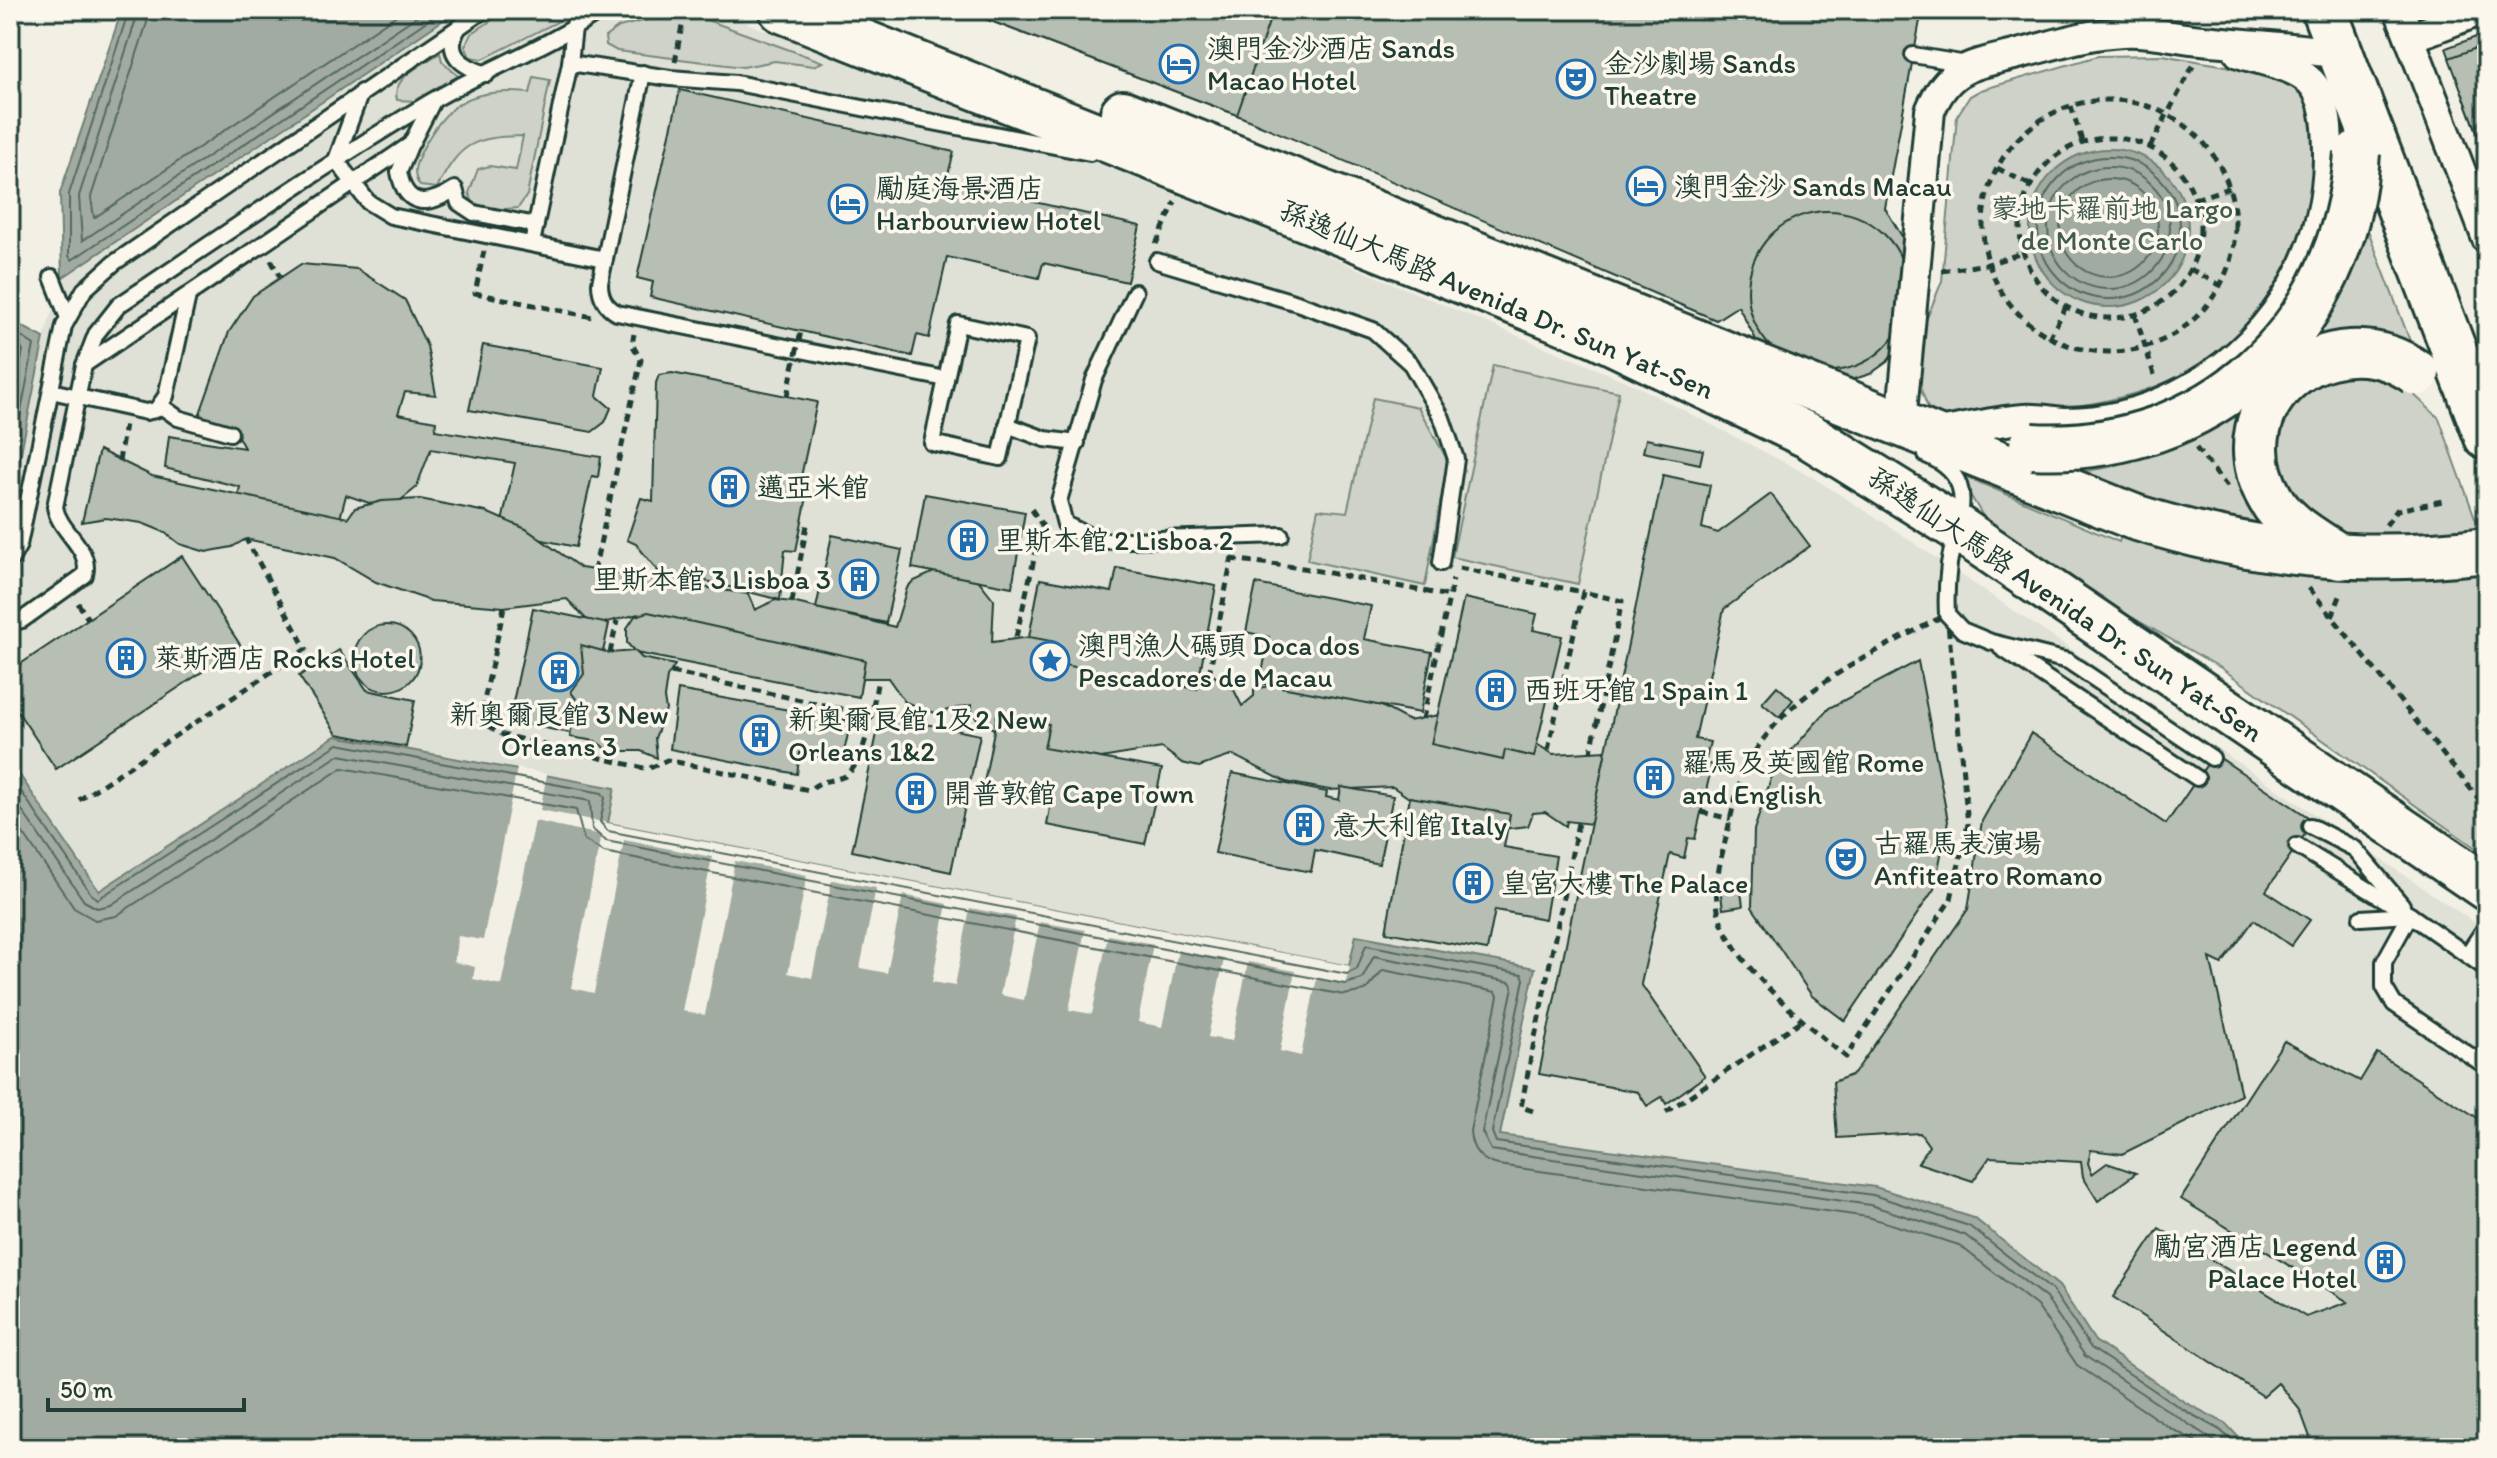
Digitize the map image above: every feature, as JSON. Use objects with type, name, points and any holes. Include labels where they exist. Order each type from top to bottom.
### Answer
[{"type":"main road","name":"孫逸仙大馬路 Avenida Dr. Sun Yat-Sen","points":[[782,10],[1595,334],[1704,384],[1847,457],[1959,529],[2487,888]]},
{"type":"main road","name":"孫逸仙大馬路 Avenida Dr. Sun Yat-Sen","points":[[864,10],[1905,431],[2134,517],[2249,547],[2340,557],[2428,557],[2487,550]]},
{"type":"main road","points":[[2324,10],[2484,429]]},
{"type":"main road","points":[[2354,10],[2487,360]]},
{"type":"main road","points":[[1905,431],[2032,446],[2081,446],[2152,431],[2208,406],[2257,370],[2298,324],[2329,272],[2352,202],[2357,153],[2348,72]]},
{"type":"main road","points":[[2340,557],[2291,522],[2270,498],[2257,453],[2267,407],[2297,370],[2340,352],[2389,357],[2417,373],[2484,429]]},
{"type":"main road","points":[[1959,529],[2214,676],[2487,860]]},
{"type":"street","points":[[2399,10],[2487,239]]},
{"type":"street","points":[[2410,38],[2482,10]]},
{"type":"street","points":[[2126,31],[2298,73],[2316,88],[2323,105],[2328,170],[2321,214],[2304,266],[2276,313],[2247,347],[2213,375],[2154,405],[2091,420],[2025,419],[1905,431],[1914,275],[1930,111],[1938,91],[1953,74],[1979,62],[2065,38],[2126,31]]},
{"type":"street","points":[[2198,50],[2306,48],[2348,72]]},
{"type":"lane","points":[[532,243],[570,63],[576,10]]},
{"type":"lane","points":[[10,623],[22,620],[85,575],[84,556],[59,520],[55,507],[84,365],[96,334],[119,305],[336,160],[433,100],[574,29],[602,10]]},
{"type":"lane","points":[[10,561],[19,545],[68,318],[84,290],[114,263],[481,11]]},
{"type":"lane","points":[[459,27],[453,39],[457,59],[468,69],[487,74]]},
{"type":"lane","points":[[1913,55],[1959,65],[1979,62]]},
{"type":"lane","points":[[570,63],[670,78],[736,83],[1189,172]]},
{"type":"lane","points":[[643,73],[600,283],[603,301],[617,313],[637,322],[946,379]]},
{"type":"lane","points":[[336,160],[362,92]]},
{"type":"lane","points":[[433,100],[399,172],[412,196],[432,203],[455,189],[459,203],[474,213],[536,225]]},
{"type":"lane","points":[[84,365],[411,144]]},
{"type":"lane","points":[[336,160],[368,202],[391,216],[605,259]]},
{"type":"lane","points":[[1157,261],[1297,303],[1373,330],[1411,364],[1442,418],[1456,459],[1441,563]]},
{"type":"lane","points":[[52,277],[68,318]]},
{"type":"lane","points":[[1135,292],[1094,380],[1059,501],[1065,524],[1100,541],[1281,535]]},
{"type":"lane","points":[[161,406],[188,296]]},
{"type":"lane","points":[[958,324],[1027,339],[1007,425],[1000,458],[932,443],[958,324]]},
{"type":"lane","points":[[51,391],[146,412],[161,406]]},
{"type":"lane","points":[[161,406],[178,418],[230,433]]},
{"type":"lane","points":[[1007,425],[1045,439],[1077,443]]},
{"type":"lane","points":[[1905,431],[1942,463],[1957,482],[1963,505],[1949,565],[1947,614],[1962,630],[1991,642],[2068,661],[2212,758]]},
{"type":"lane","points":[[1991,642],[2197,778]]},
{"type":"lane","points":[[2310,826],[2355,849],[2410,915]]},
{"type":"lane","points":[[2297,846],[2410,915],[2487,969]]},
{"type":"lane","points":[[2361,918],[2410,915]]},
{"type":"lane","points":[[2410,915],[2384,962],[2384,987],[2394,1004],[2487,1067]]},
{"type":"lane","points":[[2467,955],[2487,925]]},
{"type":"path","points":[[670,78],[685,10]]},
{"type":"path","points":[[2150,147],[2198,50]]},
{"type":"path","points":[[2088,101],[2129,101],[2168,114],[2201,139],[2224,172],[2229,188],[2235,233],[2232,253],[2220,285],[2190,323],[2146,347],[2113,353],[2092,352],[2049,338],[2025,321],[2004,298],[1988,264],[1983,217],[1986,196],[1997,168],[2032,126],[2071,106],[2088,101]]},
{"type":"path","points":[[2071,106],[2082,141]]},
{"type":"path","points":[[2123,138],[2150,147],[2175,164],[2195,199],[2200,232],[2190,269],[2168,297],[2135,314],[2097,318],[2066,307],[2045,291],[2022,253],[2019,222],[2030,185],[2053,157],[2082,141],[2123,138]]},
{"type":"path","points":[[1997,168],[2030,185]]},
{"type":"path","points":[[1135,292],[1189,172]]},
{"type":"path","points":[[2195,199],[2229,188]]},
{"type":"path","points":[[488,234],[475,293],[637,322],[632,344],[641,360],[594,571]]},
{"type":"path","points":[[1914,275],[1988,264],[2022,253]]},
{"type":"path","points":[[2190,269],[2220,285]]},
{"type":"path","points":[[2049,338],[2066,307]]},
{"type":"path","points":[[2135,314],[2154,375]]},
{"type":"path","points":[[787,396],[801,331]]},
{"type":"path","points":[[119,461],[128,408]]},
{"type":"path","points":[[2192,444],[2229,490]]},
{"type":"path","points":[[2387,535],[2386,523],[2397,510],[2443,501]]},
{"type":"path","points":[[1016,637],[1042,525],[1030,507]]},
{"type":"path","points":[[792,602],[807,525]]},
{"type":"path","points":[[1209,674],[1236,537]]},
{"type":"path","points":[[79,800],[306,649],[246,539]]},
{"type":"path","points":[[1231,559],[1303,568],[1449,596]]},
{"type":"path","points":[[1423,719],[1456,567],[1622,601],[1591,752]]},
{"type":"path","points":[[2304,582],[2487,809]]},
{"type":"path","points":[[1548,750],[1583,592]]},
{"type":"path","points":[[504,607],[480,720],[503,735],[648,769],[667,760],[809,790],[821,780],[843,777],[859,763],[878,679]]},
{"type":"path","points":[[1947,614],[1968,824],[1951,899],[1846,1057],[1801,1021],[1758,975],[1725,931],[1717,906],[1716,877],[1747,766],[1777,722],[1813,690],[1947,614]]},
{"type":"path","points":[[610,653],[617,621]]},
{"type":"path","points":[[671,672],[870,715]]},
{"type":"path","points":[[588,755],[591,741]]},
{"type":"path","points":[[1701,812],[1731,819]]},
{"type":"path","points":[[1533,1111],[1521,1107],[1578,823]]},
{"type":"path","points":[[1666,1112],[1801,1021]]},
{"type":"shaded area","name":"澳門漁人碼頭 Doca dos Pescadores de Macau","points":[[458,10],[715,10],[1285,238],[1635,385],[1807,474],[1883,522],[2487,931],[2487,1448],[2249,1448],[2225,1423],[2186,1403],[2095,1341],[2059,1285],[1875,1187],[1499,1135],[1534,968],[1357,935],[1346,984],[735,861],[319,745],[99,891],[10,761],[10,507],[44,338],[62,278]]},
{"type":"green space","points":[[507,10],[568,10],[559,21],[483,59],[470,57],[465,46],[471,34]]},
{"type":"green space","points":[[670,14],[696,16],[823,62],[813,66],[775,61],[743,67],[617,51],[606,45],[605,37],[619,27]]},
{"type":"green space","points":[[440,53],[442,61],[458,76],[416,101],[397,100],[396,92],[403,78]]},
{"type":"green space","name":"蒙地卡羅前地 Largo de Monte Carlo","points":[[2164,55],[2276,78],[2303,93],[2310,103],[2314,174],[2309,209],[2285,274],[2266,303],[2243,330],[2217,353],[2187,372],[2131,395],[2072,407],[1950,420],[1928,408],[1919,384],[1925,323],[1942,281],[1957,116],[1970,96],[1981,90],[2098,56]]},
{"type":"green space","points":[[534,77],[550,80],[527,195],[518,208],[492,210],[473,203],[469,193],[478,169],[490,166],[516,170],[523,136],[480,141],[461,152],[437,188],[420,186],[415,176],[417,161],[444,116],[466,100],[479,95],[530,93]]},
{"type":"green space","points":[[2363,217],[2421,370],[2366,371],[2409,390],[2439,418],[2487,551],[2487,856],[2221,668],[1998,541],[1957,473],[2119,542],[2129,512],[2074,473],[2110,467],[2177,446],[2233,413]]},
{"type":"green space","points":[[1493,365],[1619,392],[1578,584],[1452,557]]},
{"type":"green space","points":[[1373,398],[1418,407],[1448,461],[1425,586],[1307,560],[1318,509],[1347,512]]},
{"type":"water","points":[[122,10],[458,10],[62,278],[60,193]]},
{"type":"water","points":[[2109,149],[2139,155],[2165,172],[2182,198],[2188,228],[2182,258],[2165,284],[2139,301],[2109,307],[2079,301],[2053,284],[2036,258],[2030,228],[2036,198],[2053,172],[2079,155]]},
{"type":"water","points":[[10,320],[44,338],[10,507]]},
{"type":"water","points":[[335,736],[615,788],[608,823],[1349,966],[1356,935],[1535,968],[1500,1135],[1875,1187],[1974,1218],[2059,1286],[2095,1341],[2186,1403],[2225,1423],[2249,1448],[10,1448],[10,761],[99,891]]},
{"type":"pier","points":[[517,768],[547,774],[540,810],[1350,966],[1346,984],[1317,978],[1301,1056],[1280,1051],[1295,971],[1248,962],[1232,1041],[1208,1037],[1224,959],[1178,951],[1162,1027],[1138,1022],[1153,944],[1108,935],[1092,1014],[1069,1010],[1085,930],[1040,922],[1024,1000],[1000,995],[1016,917],[970,908],[955,986],[932,982],[947,904],[903,895],[887,973],[860,968],[876,888],[832,880],[812,978],[788,973],[807,875],[735,861],[705,1015],[682,1011],[712,857],[624,840],[594,993],[571,988],[601,835],[535,821],[501,985],[473,979],[475,967],[454,962],[458,936],[483,940]]},
{"type":"building","name":"澳門金沙 Sands Macau","points":[[962,10],[1922,10],[1885,208],[1912,253],[1904,339],[1887,362],[1870,374],[1845,382],[1762,351],[1738,306],[1716,320],[1237,115]]},
{"type":"building","name":"澳門金沙酒店 Sands Macao Hotel","points":[[962,10],[1265,10],[1272,13],[1237,115]]},
{"type":"building","points":[[2232,10],[2272,10],[2270,19]]},
{"type":"building","points":[[2487,33],[2487,150],[2484,151],[2446,48]]},
{"type":"building","points":[[2484,45],[2487,54],[2487,136],[2480,139],[2449,58]]},
{"type":"building","name":"勵庭海景酒店 Harbourview Hotel","points":[[680,90],[954,152],[946,182],[1140,226],[1127,282],[1043,263],[1039,278],[947,257],[929,338],[917,335],[912,356],[650,297],[653,282],[637,278]]},
{"type":"building","points":[[1828,211],[1859,217],[1884,235],[1902,260],[1908,291],[1902,322],[1884,347],[1859,365],[1828,371],[1797,365],[1772,347],[1754,322],[1748,291],[1754,260],[1772,235],[1797,217]]},
{"type":"building","points":[[301,264],[357,269],[405,300],[427,346],[436,395],[405,392],[398,414],[436,421],[435,430],[601,457],[598,477],[592,476],[576,547],[500,531],[515,463],[431,449],[416,488],[396,504],[378,506],[346,495],[338,526],[236,503],[240,487],[165,468],[169,436],[244,448],[234,429],[198,419],[229,332],[253,296]]},
{"type":"building","points":[[483,345],[603,367],[597,396],[611,408],[605,422],[592,432],[469,410]]},
{"type":"building","name":"邁亞米館","points":[[672,373],[817,402],[799,486],[809,487],[796,551],[785,550],[780,600],[706,581],[651,586],[658,571],[636,544],[627,540],[641,498],[653,501],[656,383],[659,375]]},
{"type":"building","points":[[1646,439],[1703,450],[1700,464],[1643,452]]},
{"type":"building","points":[[99,450],[152,476],[348,518],[355,508],[382,501],[420,499],[486,512],[526,529],[581,568],[748,594],[755,610],[775,600],[792,602],[895,627],[907,588],[912,582],[945,567],[979,581],[994,600],[992,642],[1054,634],[1094,642],[1119,650],[1170,683],[1187,674],[1213,675],[1234,690],[1242,706],[1254,696],[1254,689],[1283,683],[1333,688],[1365,697],[1409,721],[1438,715],[1479,719],[1510,728],[1553,754],[1606,751],[1591,824],[1567,821],[1566,826],[1545,812],[1533,813],[1528,826],[1502,829],[1464,825],[1431,813],[1393,787],[1329,790],[1286,782],[1233,755],[1199,767],[1182,763],[1162,748],[1101,758],[1040,748],[995,730],[972,715],[972,705],[935,713],[905,702],[888,678],[824,678],[743,661],[728,662],[697,643],[673,641],[638,614],[600,624],[586,619],[567,599],[504,607],[431,601],[376,582],[335,558],[246,539],[232,547],[206,552],[180,544],[164,532],[142,523],[106,518],[82,522]]},
{"type":"building","name":"羅馬及英國館 Rome and English","points":[[1663,475],[1710,485],[1702,528],[1718,533],[1771,494],[1810,546],[1724,609],[1695,739],[1710,742],[1705,763],[1712,765],[1695,839],[1688,838],[1684,858],[1670,854],[1641,984],[1705,1076],[1666,1104],[1662,1097],[1647,1106],[1638,1092],[1539,1074]]},
{"type":"building","name":"里斯本館 2 Lisboa 2","points":[[925,494],[1025,512],[1012,587],[912,568]]},
{"type":"building","name":"里斯本館 3 Lisboa 3","points":[[832,535],[902,550],[886,623],[816,608]]},
{"type":"building","name":"萊斯酒店 Rocks Hotel","points":[[182,556],[241,646],[56,769],[10,700],[10,671]]},
{"type":"building","points":[[1117,568],[1216,586],[1197,689],[1053,663],[1057,642],[1029,637],[1040,579],[1112,592]]},
{"type":"building","points":[[1256,584],[1371,606],[1364,639],[1432,652],[1420,713],[1260,683],[1269,637],[1246,632]]},
{"type":"building","name":"西班牙館 1 Spain 1","points":[[1464,598],[1537,614],[1533,630],[1562,636],[1534,757],[1505,750],[1503,760],[1431,744]]},
{"type":"building","name":"新奧爾良館 3 New Orleans 3","points":[[533,608],[609,624],[585,736],[509,721]]},
{"type":"building","points":[[648,612],[865,660],[859,697],[636,653],[627,643],[627,628],[635,616]]},
{"type":"building","points":[[387,625],[400,627],[415,640],[420,658],[418,671],[405,686],[387,691],[374,689],[359,676],[354,658],[356,645],[369,630]]},
{"type":"building","points":[[581,645],[610,653],[635,651],[642,658],[675,665],[667,677],[666,710],[655,738],[657,758],[641,751],[610,751],[595,741],[570,737],[576,699],[571,692],[584,674]]},
{"type":"building","points":[[339,650],[367,690],[415,700],[406,747],[337,734],[299,676]]},
{"type":"building","name":"古羅馬表演場 Anfiteatro Romano","points":[[1918,661],[1948,821],[1934,889],[1845,1021],[1812,996],[1752,907],[1754,830],[1774,770],[1829,708]]},
{"type":"building","points":[[1777,686],[1793,700],[1779,717],[1762,703]]},
{"type":"building","name":"新奧爾良館 1及2 New Orleans 1&2","points":[[678,690],[851,721],[843,756],[838,761],[800,753],[797,774],[670,749]]},
{"type":"building","name":"開普敦館 Cape Town","points":[[881,715],[980,735],[951,872],[852,851]]},
{"type":"building","points":[[997,715],[1049,724],[1044,748],[1162,769],[1145,844],[1047,825],[1051,802],[982,793]]},
{"type":"building","points":[[2031,733],[2166,824],[2214,754],[2314,821],[2266,891],[2310,920],[2291,946],[2254,920],[2222,964],[2210,958],[2241,1095],[2122,1154],[2091,1150],[2088,1163],[2092,1174],[2107,1163],[2136,1173],[2098,1201],[2083,1177],[2081,1162],[1990,1157],[1973,1181],[1918,1163],[1929,1146],[1920,1133],[1837,1138],[1833,1082],[1854,1074],[1968,909],[1982,821]]},
{"type":"building","name":"意大利館 Italy","points":[[1232,773],[1327,792],[1326,797],[1339,800],[1341,787],[1393,796],[1379,864],[1315,850],[1311,872],[1215,853]]},
{"type":"building","name":"皇宮大樓 The Palace","points":[[1410,797],[1510,814],[1504,847],[1556,856],[1545,919],[1495,910],[1487,950],[1386,932]]},
{"type":"building","points":[[1740,885],[1743,906],[1723,909],[1720,888]]},
{"type":"building","name":"勵宮酒店 Legend Palace Hotel","points":[[2284,1041],[2360,1081],[2377,1053],[2487,1124],[2487,1448],[2314,1448],[2300,1410],[2278,1383],[2263,1396],[2113,1297],[2159,1228],[2306,1317],[2348,1302],[2181,1199]]},
{"type":"place","name":"澳門金沙酒店 Sands Macao Hotel","points":[[1179,64]]},
{"type":"place","name":"金沙劇場 Sands Theatre","points":[[1576,79]]},
{"type":"place","name":"澳門金沙 Sands Macau","points":[[1646,186]]},
{"type":"place","name":"勵庭海景酒店 Harbourview Hotel","points":[[848,204]]},
{"type":"place","name":"邁亞米館","points":[[729,487]]},
{"type":"place","name":"里斯本館 2 Lisboa 2","points":[[968,540]]},
{"type":"place","name":"里斯本館 3 Lisboa 3","points":[[859,579]]},
{"type":"place","name":"萊斯酒店 Rocks Hotel","points":[[126,658]]},
{"type":"place","name":"澳門漁人碼頭 Doca dos Pescadores de Macau","points":[[1050,661]]},
{"type":"place","name":"新奧爾良館 3 New Orleans 3","points":[[559,672]]},
{"type":"place","name":"西班牙館 1 Spain 1","points":[[1496,690]]},
{"type":"place","name":"新奧爾良館 1及2 New Orleans 1&2","points":[[760,735]]},
{"type":"place","name":"羅馬及英國館 Rome and English","points":[[1654,778]]},
{"type":"place","name":"開普敦館 Cape Town","points":[[916,793]]},
{"type":"place","name":"意大利館 Italy","points":[[1304,825]]},
{"type":"place","name":"古羅馬表演場 Anfiteatro Romano","points":[[1846,859]]},
{"type":"place","name":"皇宮大樓 The Palace","points":[[1473,883]]},
{"type":"place","name":"勵宮酒店 Legend Palace Hotel","points":[[2385,1262]]}]
